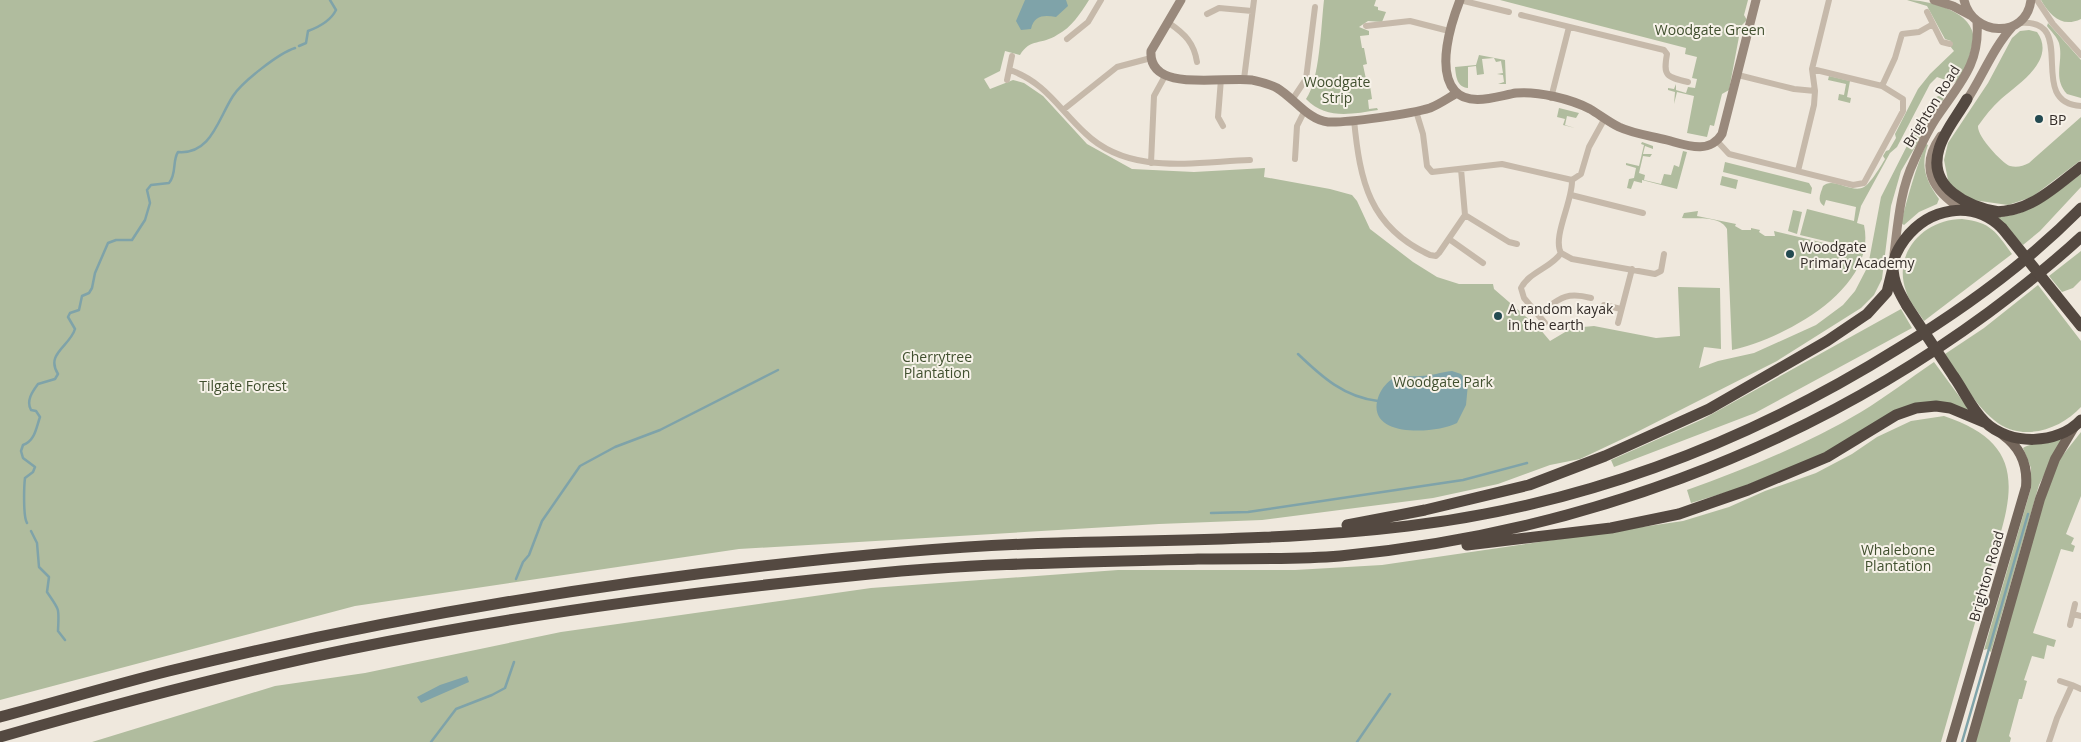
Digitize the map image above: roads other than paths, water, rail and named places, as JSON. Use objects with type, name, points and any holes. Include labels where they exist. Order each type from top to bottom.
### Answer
[{"type":"highway","points":[[1967,99],[1942,141],[1937,158],[1939,171],[1947,187],[1961,200],[1978,208],[2000,212]]},
{"type":"highway","points":[[1281,536],[1388,518],[1489,496],[1542,480],[1605,456],[1709,409],[1827,341],[1880,302],[1888,288],[1893,266],[1901,245],[1921,222],[1939,214],[1966,211],[2000,212],[2017,210],[2032,203],[2081,167]]},
{"type":"highway","points":[[0,717],[168,672],[324,637],[594,588],[765,566],[930,551],[1054,543],[1281,536],[1387,528],[1481,514],[1543,502],[1670,463],[1780,416],[1825,393],[1929,330],[2028,258],[2081,208]]},
{"type":"highway","points":[[1966,211],[1990,219],[2002,228],[2081,326]]},
{"type":"highway","points":[[1345,555],[1467,538],[1534,524],[1665,485],[1735,457],[1833,411],[1950,340],[2027,284],[2081,237]]},
{"type":"highway","points":[[1893,266],[1897,288],[1907,306],[1954,377],[1990,425]]},
{"type":"highway","points":[[0,737],[143,696],[351,649],[591,607],[873,573],[1077,562],[1345,555],[1560,535],[1672,516],[1748,490],[1828,457],[1896,415],[1916,408],[1936,406],[1950,408],[2012,436],[2032,439],[2059,435],[2078,423]]},
{"type":"main road","points":[[1971,742],[2043,491],[2055,459],[2078,423]]},
{"type":"main road","name":"Brighton Road","points":[[1951,742],[2026,487],[2026,468],[2020,453],[2010,440],[1990,425]]},
{"type":"street","points":[[1067,39],[1088,22],[1101,0]]},
{"type":"street","points":[[1182,0],[1169,23],[1153,44],[1151,58],[1157,71],[1165,76],[1179,79],[1244,79],[1272,86],[1323,121],[1354,120],[1416,111],[1436,105],[1457,93]]},
{"type":"street","points":[[1244,79],[1254,0]]},
{"type":"street","points":[[1509,12],[1460,0],[1446,45],[1449,79],[1457,93],[1471,99],[1522,93],[1551,98],[1582,106],[1629,130],[1698,147],[1709,146],[1717,141],[1724,130],[1756,0]]},
{"type":"street","points":[[1798,171],[1815,91],[1812,69],[1828,0]]},
{"type":"street","points":[[1934,0],[1953,6],[1994,29],[2037,24],[2053,37],[2056,45],[2053,76],[2056,90],[2066,102],[2081,106]]},
{"type":"street","points":[[1964,0],[1973,18]]},
{"type":"street","name":"Brighton Road","points":[[1966,211],[1940,192],[1932,178],[1929,163],[1934,145],[1982,76],[1998,42],[2028,12],[2031,0]]},
{"type":"street","points":[[2037,0],[2053,24],[2081,55]]},
{"type":"street","points":[[1292,100],[1306,79],[1315,7]]},
{"type":"street","points":[[1207,14],[1219,8],[1252,11]]},
{"type":"street","points":[[1927,12],[1942,42],[1950,44]]},
{"type":"street","points":[[1521,15],[1666,52],[1666,73],[1672,78],[1688,82]]},
{"type":"street","name":"Brighton Road","points":[[1893,266],[1901,204],[1909,173],[1939,115],[1970,69],[1977,48],[1973,18]]},
{"type":"street","points":[[1366,26],[1410,21],[1449,32]]},
{"type":"street","points":[[1169,23],[1189,39],[1194,48],[1196,62]]},
{"type":"street","points":[[1882,86],[1895,58],[1902,34],[1919,32],[1933,24]]},
{"type":"street","points":[[1551,98],[1569,27]]},
{"type":"street","points":[[1007,80],[1012,56]]},
{"type":"street","points":[[1063,110],[1117,67],[1151,58]]},
{"type":"street","points":[[1717,141],[1729,154],[1853,184],[1859,185],[1867,181],[1904,108],[1901,96],[1882,86],[1812,69]]},
{"type":"street","points":[[1010,70],[1037,84],[1097,144],[1123,158],[1151,163],[1250,160]]},
{"type":"street","points":[[1738,75],[1794,89],[1815,91]]},
{"type":"street","points":[[1151,163],[1154,96],[1165,76]]},
{"type":"street","points":[[1221,78],[1218,117],[1223,126]]},
{"type":"street","points":[[1295,159],[1297,126],[1305,110]]},
{"type":"street","points":[[1416,111],[1423,134],[1427,168],[1437,172],[1502,164],[1572,180],[1581,174],[1589,147],[1605,118]]},
{"type":"street","points":[[1354,120],[1360,174],[1382,219],[1398,235],[1430,255],[1438,255],[1465,215],[1461,169]]},
{"type":"street","points":[[1572,180],[1571,195],[1558,241],[1561,253],[1572,259],[1650,273],[1660,271],[1664,254]]},
{"type":"street","points":[[1571,195],[1643,213]]},
{"type":"street","points":[[1465,215],[1509,242],[1517,244]]},
{"type":"street","points":[[1449,239],[1483,263]]},
{"type":"street","points":[[1545,323],[1522,294],[1522,285],[1552,263],[1561,253]]},
{"type":"street","points":[[1618,323],[1632,269]]},
{"type":"street","points":[[1538,314],[1565,296],[1578,295],[1591,298]]},
{"type":"street","points":[[1604,305],[1621,309]]},
{"type":"street","points":[[2070,625],[2075,604]]},
{"type":"street","points":[[2073,614],[2081,616]]},
{"type":"street","points":[[2060,681],[2081,689]]},
{"type":"street","points":[[2049,742],[2057,718],[2072,685]]},
{"type":"water","points":[[1025,0],[1066,0],[1068,6],[1056,17],[1040,17],[1034,21],[1031,29],[1021,30],[1016,21]]},
{"type":"water","points":[[1452,371],[1461,374],[1468,384],[1466,405],[1457,423],[1447,427],[1419,431],[1404,430],[1391,426],[1381,419],[1377,409],[1379,395],[1385,385],[1391,380],[1394,378],[1425,376]]},
{"type":"water","points":[[467,676],[469,682],[421,703],[417,697],[440,685]]},
{"type":"waterway","points":[[299,46],[306,43],[308,31],[324,23],[334,14],[336,10],[330,0]]},
{"type":"waterway","points":[[27,523],[24,508],[25,478],[33,472],[35,467],[23,458],[21,451],[23,445],[33,437],[40,417],[36,411],[31,410],[30,397],[38,384],[55,379],[58,374],[54,361],[56,355],[75,329],[68,317],[70,313],[79,310],[82,296],[89,293],[92,288],[95,273],[108,243],[116,240],[132,240],[145,220],[150,203],[147,190],[151,185],[169,183],[173,176],[175,159],[178,152],[198,148],[206,142],[238,90],[252,76],[295,48]]},
{"type":"waterway","points":[[1298,354],[1334,385],[1355,395],[1378,401]]},
{"type":"waterway","points":[[516,579],[523,562],[529,555],[542,521],[580,466],[615,447],[660,430],[778,370]]},
{"type":"waterway","points":[[1211,513],[1248,512],[1463,480],[1527,463]]},
{"type":"waterway","points":[[1962,742],[2028,514]]},
{"type":"waterway","points":[[31,531],[37,543],[39,567],[49,577],[47,592],[58,610],[58,631],[65,640]]},
{"type":"waterway","points":[[431,742],[456,709],[505,688],[514,662]]},
{"type":"waterway","points":[[1357,742],[1390,694]]},
{"type":"place","name":"BP","points":[[2039,119]]},
{"type":"place","name":"Woodgate Primary Academy","points":[[1790,254]]},
{"type":"place","name":"A random kayak in the earth","points":[[1498,316]]},
{"type":"park label","name":"Woodgate Green","points":[[1710,29]]},
{"type":"park label","name":"Woodgate Strip","points":[[1337,89]]},
{"type":"park label","name":"Cherrytree Plantation","points":[[937,364]]},
{"type":"park label","name":"Woodgate Park","points":[[1443,381]]},
{"type":"park label","name":"Tilgate Forest","points":[[243,385]]},
{"type":"park label","name":"Whalebone Plantation","points":[[1898,558]]}]
